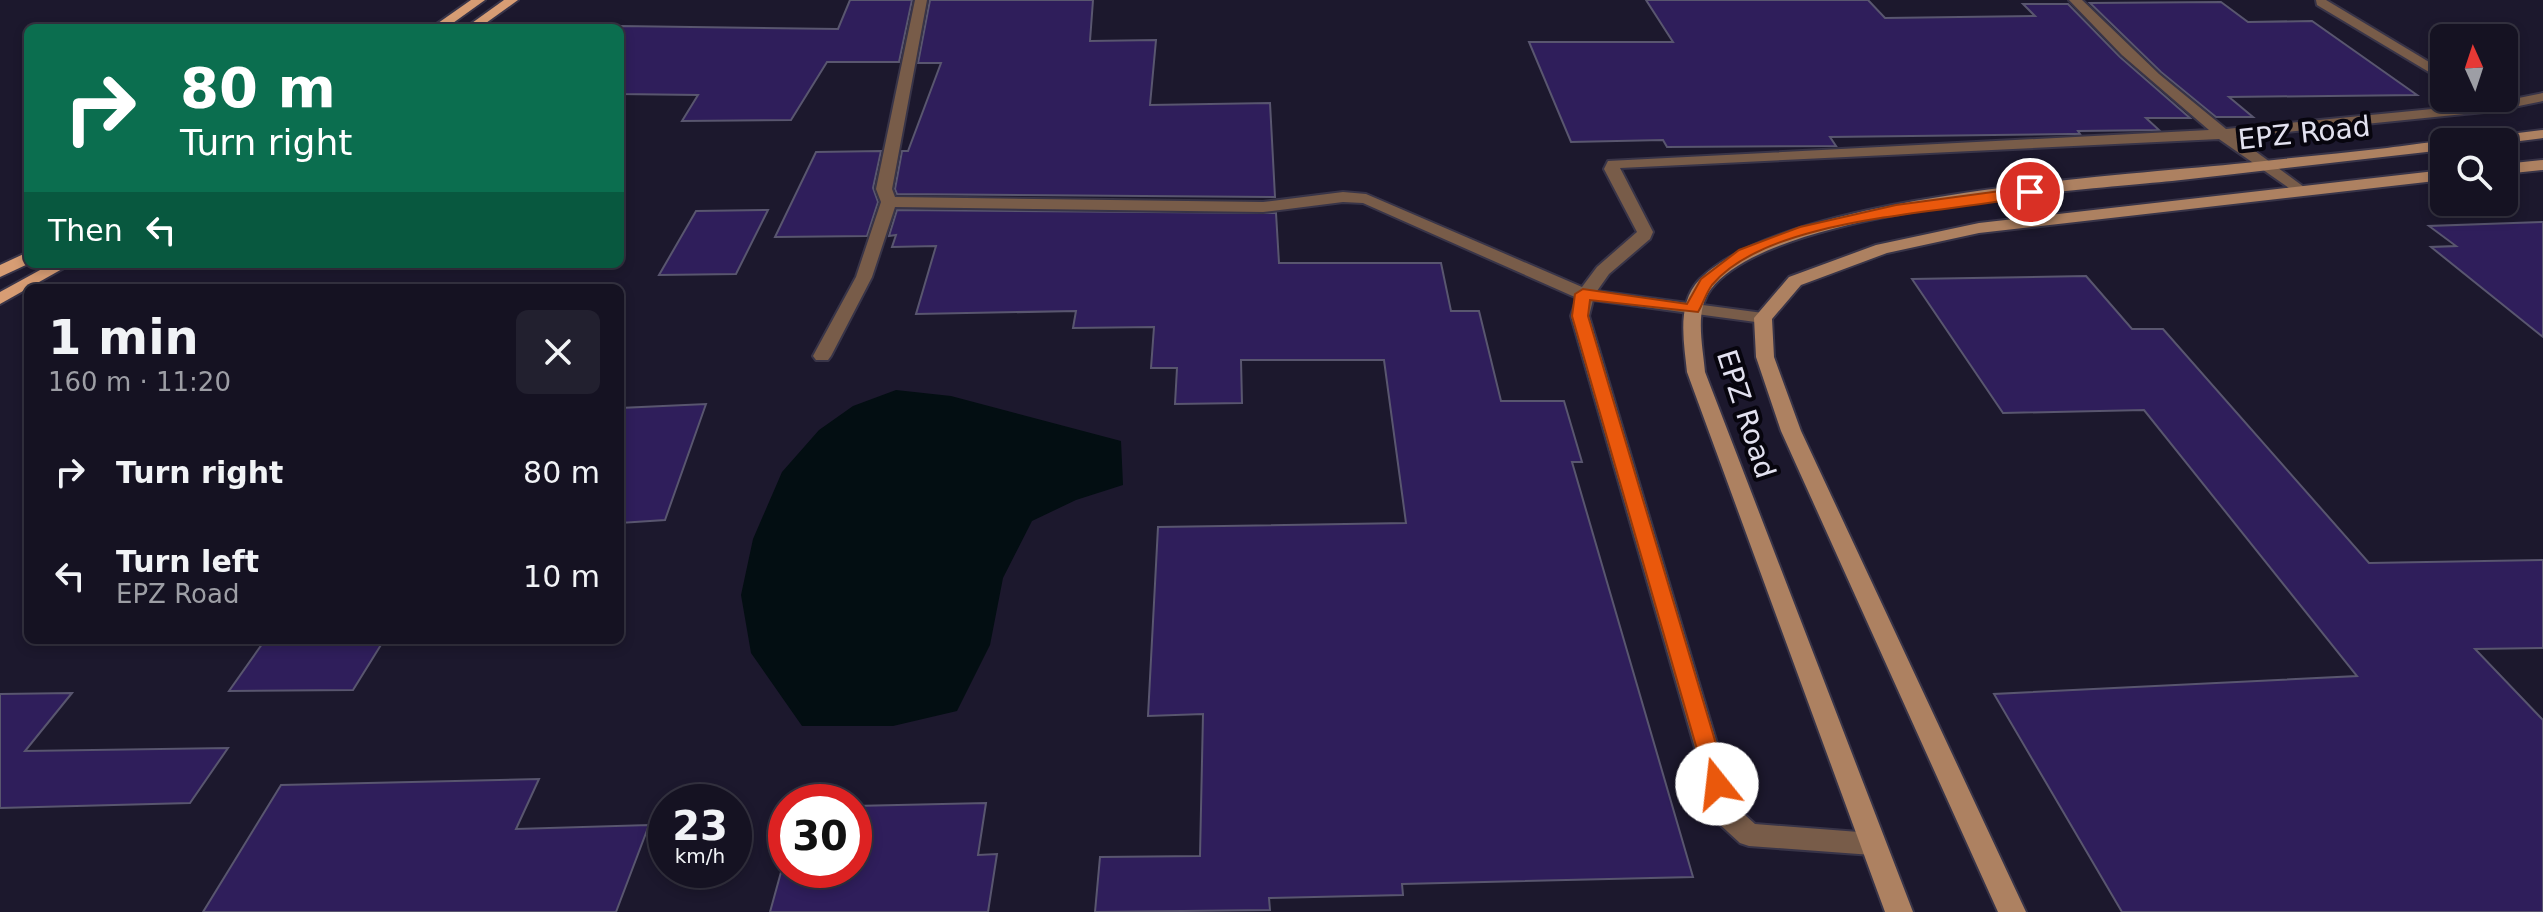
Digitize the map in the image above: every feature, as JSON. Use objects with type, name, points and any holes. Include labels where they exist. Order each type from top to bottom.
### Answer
[{"type":"main road","points":[[443,24],[479,0]]},
{"type":"main road","points":[[477,24],[512,0]]},
{"type":"main road","points":[[2518,137],[2543,134]]},
{"type":"main road","name":"EPZ Road","points":[[1899,912],[1696,372],[1692,309],[1706,283],[1744,253],[1805,231],[1896,210],[2430,148]]},
{"type":"main road","points":[[2518,168],[2543,165]]},
{"type":"main road","name":"EPZ Road","points":[[2012,912],[1791,431],[1765,357],[1763,318],[1795,281],[1882,249],[1979,228],[2430,176]]},
{"type":"main road","points":[[0,272],[24,259]]},
{"type":"main road","points":[[27,284],[56,268]]},
{"type":"main road","points":[[0,299],[24,286]]},
{"type":"street","points":[[822,356],[864,277],[889,202],[884,189],[921,0]]},
{"type":"street","points":[[2075,0],[2122,50],[2222,134],[2299,190]]},
{"type":"street","points":[[2321,2],[2430,68]]},
{"type":"street","points":[[2518,99],[2543,97]]},
{"type":"street","points":[[1872,844],[1749,835],[1725,813],[1580,316],[1583,294],[1601,271],[1645,232],[1612,169],[1617,162],[2222,134],[2430,109]]},
{"type":"street","points":[[889,202],[1263,207],[1343,197],[1366,199],[1583,294],[1763,318]]},
{"type":"shaded area","points":[[896,390],[951,396],[1121,441],[1123,485],[1076,500],[1032,521],[1003,578],[990,645],[957,711],[893,726],[802,726],[751,653],[741,595],[753,539],[782,472],[819,430],[853,406]]},
{"type":"building","points":[[850,0],[912,0],[899,62],[827,62],[791,120],[682,121],[698,95],[624,94],[624,26],[838,29]]},
{"type":"building","points":[[930,0],[1093,0],[1090,41],[1156,40],[1150,105],[1270,103],[1275,197],[897,194],[895,189],[902,151],[908,151],[941,63],[918,63]]},
{"type":"building","points":[[1646,0],[1868,0],[1885,18],[2035,16],[2023,4],[2068,4],[2120,57],[2190,118],[2146,118],[2159,130],[1830,137],[1836,146],[1667,147],[1663,140],[1571,142],[1529,42],[1673,42]]},
{"type":"building","points":[[2221,2],[2248,22],[2312,21],[2417,95],[2229,97],[2253,117],[2216,117],[2161,72],[2090,3]]},
{"type":"building","points":[[881,151],[873,188],[878,202],[867,236],[775,237],[816,152]]},
{"type":"building","points":[[768,210],[736,274],[659,275],[696,211]]},
{"type":"building","points":[[897,210],[1276,213],[1279,263],[1441,263],[1451,311],[1479,311],[1501,401],[1564,401],[1582,462],[1572,462],[1693,877],[1402,884],[1403,895],[1269,898],[1270,910],[1095,912],[1100,857],[1200,856],[1203,714],[1148,716],[1158,527],[1406,523],[1384,360],[1241,360],[1242,403],[1175,404],[1177,368],[1151,368],[1154,327],[1073,328],[1076,311],[916,314],[936,246],[892,247],[896,235],[889,236]]},
{"type":"building","points":[[2543,222],[2543,337],[2431,247],[2456,246],[2429,226]]},
{"type":"building","points":[[2086,276],[2132,329],[2163,329],[2369,563],[2543,560],[2543,648],[2475,649],[2543,720],[2543,912],[2122,912],[1994,694],[2357,676],[2144,410],[2003,413],[1912,279]]},
{"type":"building","points":[[706,404],[665,520],[624,523],[624,408]]},
{"type":"building","points":[[262,644],[382,644],[353,690],[229,691]]},
{"type":"building","points":[[72,693],[25,751],[228,748],[190,803],[0,808],[0,694]]},
{"type":"building","points":[[539,779],[516,829],[648,825],[648,828],[616,912],[203,912],[281,785]]},
{"type":"building","points":[[986,803],[978,855],[997,854],[988,912],[770,912],[777,888],[872,888],[872,806]]},
{"type":"route","points":[[1717,784],[1580,316],[1583,294],[1692,309],[1706,283],[1744,253],[1805,231],[1896,210],[2030,192]]}]
